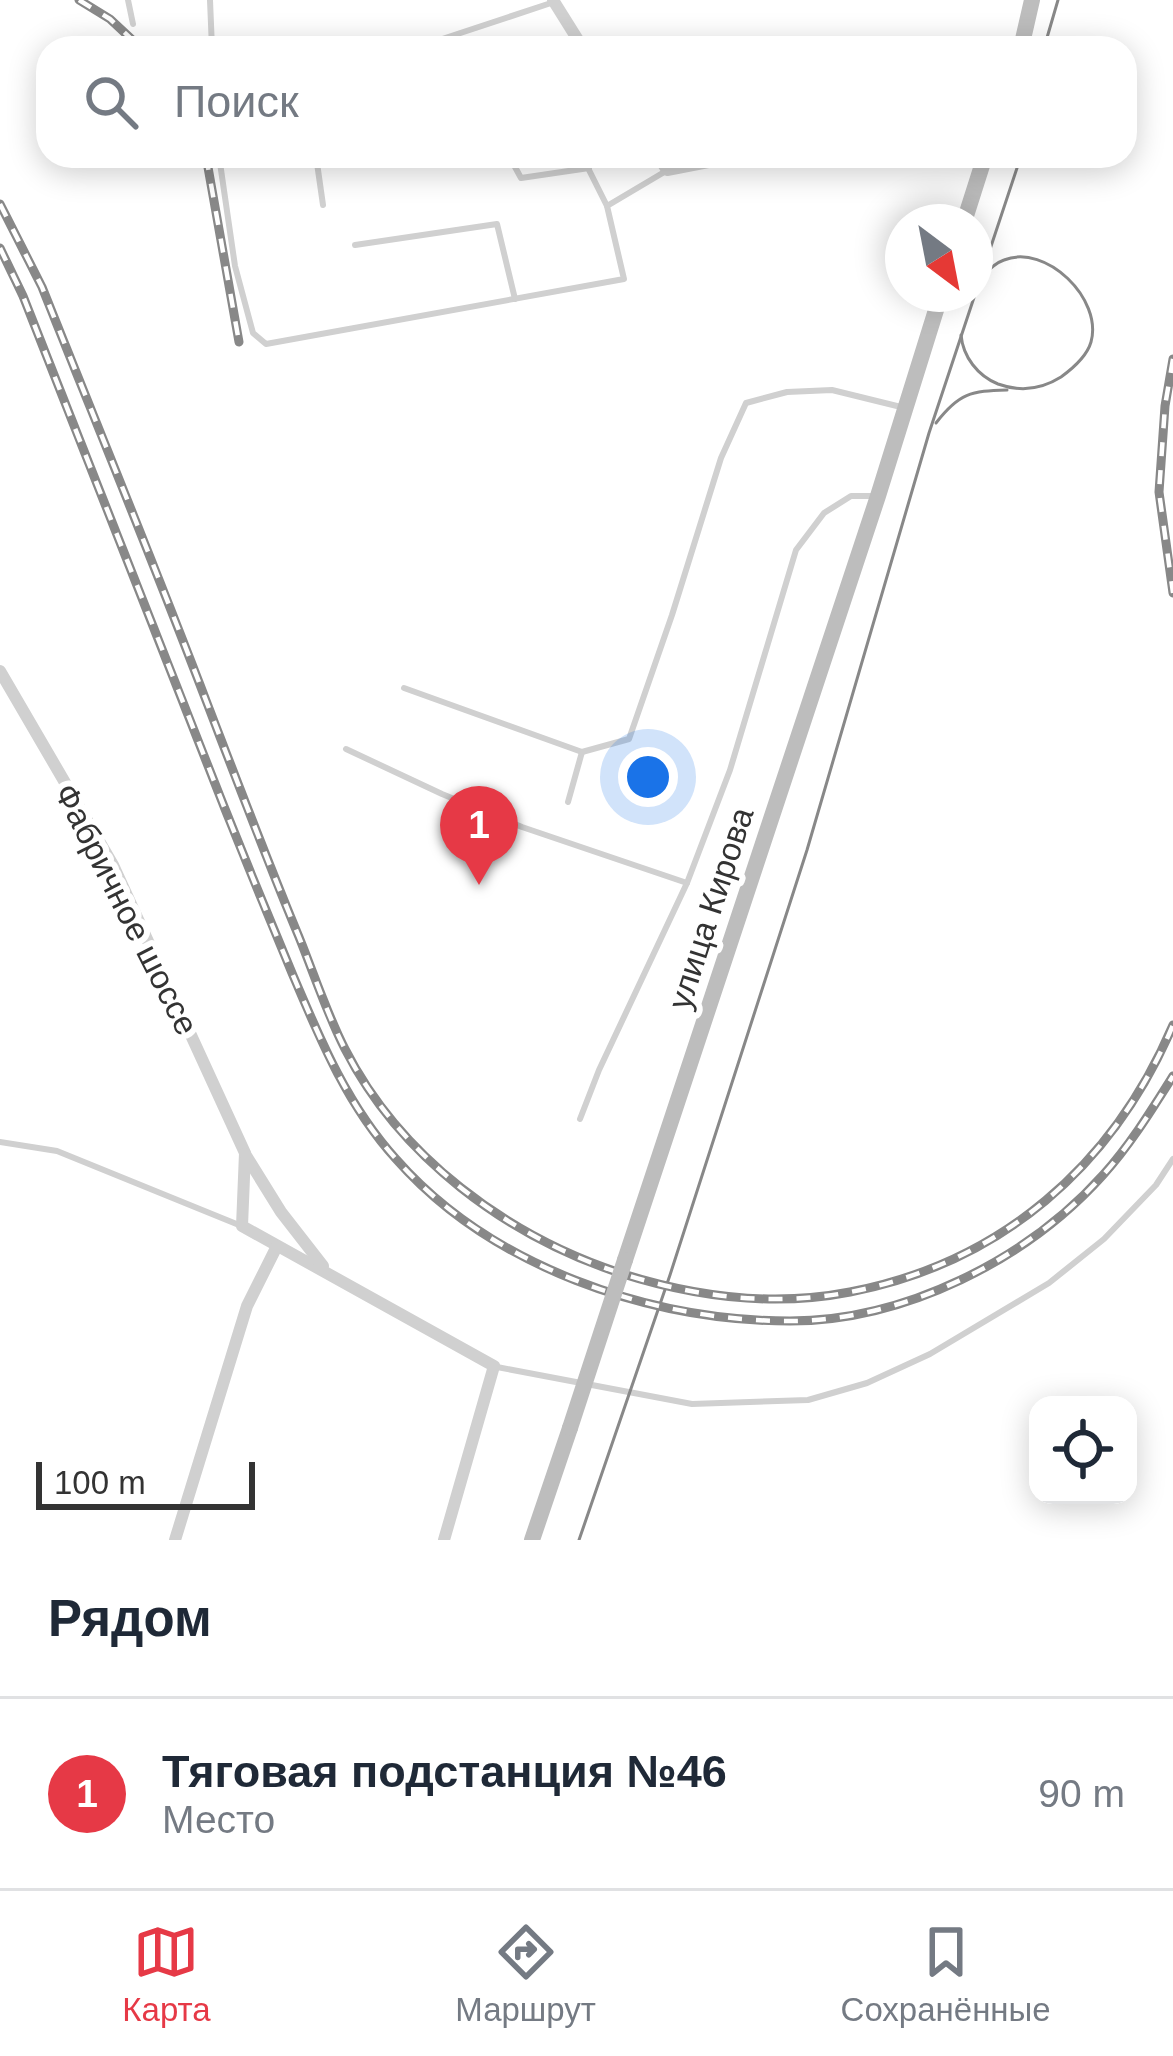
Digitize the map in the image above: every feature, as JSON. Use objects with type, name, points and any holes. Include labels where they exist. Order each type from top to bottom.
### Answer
[{"type":"main road","points":[[1024,36],[1032,0]]},
{"type":"main road","points":[[969,204],[980,168]]},
{"type":"main road","name":"улица Кирова","points":[[532,1540],[878,496],[934,312]]},
{"type":"street","points":[[554,1],[576,36]]},
{"type":"street","points":[[667,170],[677,168]]},
{"type":"street","name":"Фабричное шоссе","points":[[0,671],[112,865],[244,1154],[328,1272]]},
{"type":"street","name":"Фабричное шоссе","points":[[242,1226],[244,1154]]},
{"type":"street","points":[[242,1226],[494,1366],[443,1540]]},
{"type":"street","points":[[175,1540],[247,1306],[277,1246]]},
{"type":"lane","points":[[128,0],[133,24]]},
{"type":"lane","points":[[210,0],[212,36]]},
{"type":"lane","points":[[450,36],[554,1]]},
{"type":"lane","points":[[221,168],[235,266],[253,333],[266,344],[624,279],[607,206],[589,168],[521,178],[516,168]]},
{"type":"lane","points":[[318,168],[323,206]]},
{"type":"lane","points":[[607,206],[667,170]]},
{"type":"lane","points":[[355,245],[497,224],[514,298]]},
{"type":"lane","points":[[404,688],[582,752],[629,739],[721,458],[746,403],[787,392],[832,390],[904,408]]},
{"type":"lane","points":[[580,1119],[687,883],[730,770],[796,550],[824,513],[851,496],[878,496]]},
{"type":"lane","points":[[346,749],[522,826],[687,883]]},
{"type":"lane","points":[[568,802],[582,752]]},
{"type":"lane","points":[[0,1142],[57,1151],[242,1226]]},
{"type":"lane","points":[[494,1366],[692,1404],[808,1400],[867,1383],[930,1354],[1049,1283],[1103,1239],[1156,1185],[1173,1159]]},
{"type":"tram line","points":[[1048,36],[1058,0]]},
{"type":"tram line","points":[[579,1540],[807,850],[929,433],[1017,168]]},
{"type":"tram line","points":[[961,335],[968,358],[984,376],[1023,388],[1061,377],[1083,357],[1091,342],[1088,309],[1068,278],[1053,267],[1020,257],[993,266]]},
{"type":"tram line","points":[[936,423],[967,396],[1007,390]]},
{"type":"railway","points":[[79,0],[128,36]]},
{"type":"railway","points":[[208,168],[239,342]]},
{"type":"railway","points":[[0,204],[42,287],[345,1049],[368,1088],[426,1158],[498,1214],[578,1257],[620,1273],[705,1294],[792,1299],[850,1292],[905,1278],[956,1258],[1003,1232],[1046,1200],[1118,1122],[1173,1025]]},
{"type":"railway","points":[[0,248],[324,1047],[363,1116],[396,1159],[434,1197],[478,1230],[576,1280],[683,1311],[790,1321],[876,1310],[961,1280],[1038,1234],[1113,1164],[1173,1076]]},
{"type":"railway","points":[[1173,359],[1159,492],[1173,593]]},
{"type":"place","name":"Тяговая подстанция №46","points":[[479,885]]}]
